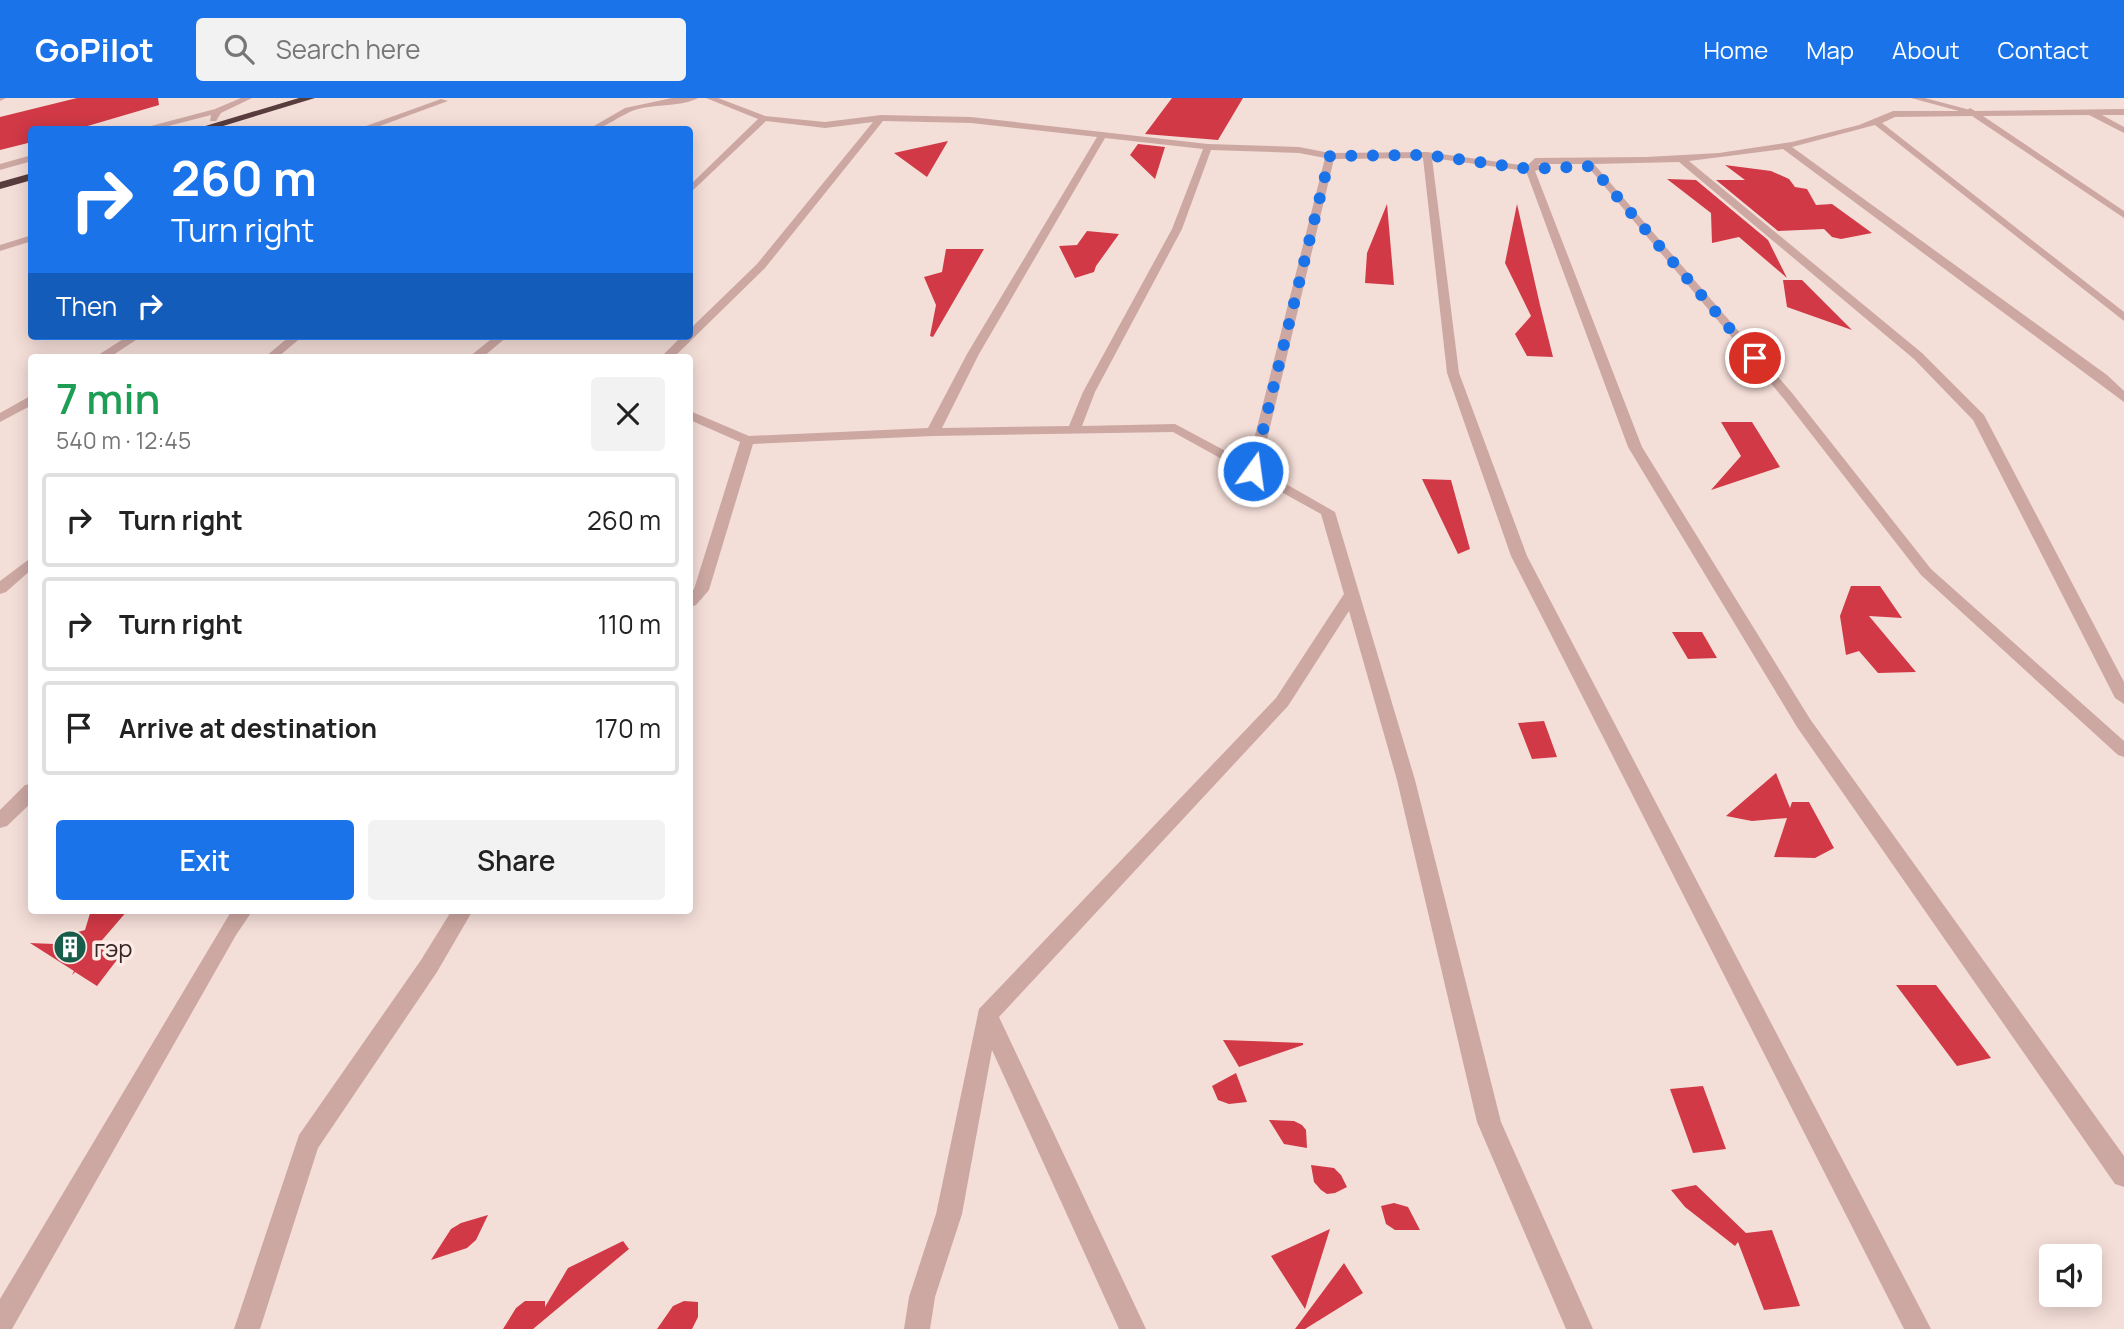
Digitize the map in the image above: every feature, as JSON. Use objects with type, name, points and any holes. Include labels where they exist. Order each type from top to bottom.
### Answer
[{"type":"highway","points":[[209,126],[310,98]]},
{"type":"highway","points":[[0,186],[28,177]]},
{"type":"street","points":[[156,126],[218,111],[248,98]]},
{"type":"street","points":[[597,126],[618,111],[644,104],[694,98]]},
{"type":"street","points":[[710,98],[764,118],[825,125],[881,118],[971,120],[1208,147],[1299,150],[1330,156],[1427,155],[1533,165],[1591,166],[1788,396],[1926,572],[2124,751]]},
{"type":"street","points":[[1915,98],[1970,111],[2124,215]]},
{"type":"street","points":[[371,126],[444,101]]},
{"type":"street","points":[[204,126],[218,111]]},
{"type":"street","points":[[1533,165],[1682,160],[1787,148],[1877,122],[1894,114],[2124,111]]},
{"type":"street","points":[[2092,113],[2124,130]]},
{"type":"street","points":[[693,187],[764,118]]},
{"type":"street","points":[[693,332],[761,266],[881,118]]},
{"type":"street","points":[[1877,122],[2124,318]]},
{"type":"street","points":[[933,432],[974,355],[1103,134]]},
{"type":"street","points":[[1074,430],[1089,393],[1177,229],[1208,147]]},
{"type":"street","points":[[1787,148],[2103,378],[2124,398]]},
{"type":"street","points":[[1427,155],[1453,373],[1519,556],[1918,1329]]},
{"type":"street","points":[[1253,471],[1330,156]]},
{"type":"street","points":[[0,167],[28,159]]},
{"type":"street","points":[[1682,160],[1918,356],[1979,418],[2124,698]]},
{"type":"street","points":[[1533,165],[1635,447],[1803,723],[2124,1176]]},
{"type":"street","points":[[0,248],[28,239]]},
{"type":"street","points":[[106,354],[129,340]]},
{"type":"street","points":[[275,354],[291,340]]},
{"type":"street","points":[[479,354],[497,340]]},
{"type":"street","points":[[670,354],[685,340]]},
{"type":"street","points":[[0,418],[28,401]]},
{"type":"street","points":[[693,416],[747,440],[933,432],[1175,428],[1328,512],[1406,780],[1489,1122],[1580,1329]]},
{"type":"street","points":[[693,599],[701,590],[747,440]]},
{"type":"street","points":[[0,589],[28,564]]},
{"type":"street","points":[[917,1329],[922,1297],[949,1214],[986,1015],[1282,702],[1352,594]]},
{"type":"street","points":[[0,821],[28,794]]},
{"type":"street","points":[[0,1324],[222,941],[240,914]]},
{"type":"street","points":[[247,1329],[307,1143],[429,967],[461,914]]},
{"type":"street","points":[[986,1015],[1133,1329]]},
{"type":"building","points":[[77,98],[158,98],[159,105],[88,126],[28,126],[28,143],[0,150],[0,117]]},
{"type":"building","points":[[1172,98],[1243,98],[1218,140],[1145,134]]},
{"type":"building","points":[[948,141],[927,177],[894,153]]},
{"type":"building","points":[[1138,144],[1165,147],[1155,179],[1130,155]]},
{"type":"building","points":[[1725,165],[1771,171],[1789,179],[1795,187],[1807,189],[1816,205],[1832,204],[1872,233],[1841,239],[1832,237],[1824,229],[1778,231],[1716,180],[1745,180]]},
{"type":"building","points":[[1667,179],[1696,180],[1768,240],[1787,278],[1739,237],[1712,243],[1711,213]]},
{"type":"building","points":[[1387,204],[1394,285],[1365,283],[1367,253]]},
{"type":"building","points":[[1517,204],[1553,357],[1527,356],[1515,334],[1531,316],[1505,263]]},
{"type":"building","points":[[1087,231],[1119,234],[1094,272],[1075,278],[1059,246],[1077,245]]},
{"type":"building","points":[[946,249],[984,249],[933,337],[930,336],[936,305],[924,277],[942,272]]},
{"type":"building","points":[[1783,280],[1802,280],[1852,330],[1787,307]]},
{"type":"building","points":[[1721,422],[1752,422],[1780,467],[1711,490],[1741,456]]},
{"type":"building","points":[[1422,479],[1451,480],[1470,549],[1458,554]]},
{"type":"building","points":[[1851,586],[1880,586],[1902,618],[1869,616],[1916,672],[1878,673],[1859,651],[1846,655],[1840,616]]},
{"type":"building","points":[[1672,632],[1702,632],[1717,658],[1688,659]]},
{"type":"building","points":[[1544,721],[1557,757],[1532,759],[1518,723]]},
{"type":"building","points":[[1776,773],[1790,808],[1792,802],[1809,802],[1834,848],[1815,858],[1774,857],[1787,818],[1752,821],[1726,816]]},
{"type":"building","points":[[90,914],[125,914],[97,946],[126,948],[97,986],[75,972],[72,975],[74,971],[30,943],[54,944],[64,936],[85,930]]},
{"type":"building","points":[[1896,985],[1936,985],[1991,1058],[1957,1066]]},
{"type":"building","points":[[1223,1040],[1303,1043],[1303,1045],[1239,1067]]},
{"type":"building","points":[[1236,1073],[1247,1102],[1229,1104],[1218,1100],[1212,1086]]},
{"type":"building","points":[[1703,1086],[1726,1149],[1693,1153],[1670,1089]]},
{"type":"building","points":[[1269,1120],[1294,1121],[1302,1125],[1306,1130],[1307,1148],[1284,1144]]},
{"type":"building","points":[[1311,1165],[1334,1168],[1347,1187],[1327,1194],[1314,1182]]},
{"type":"building","points":[[1696,1185],[1746,1233],[1772,1230],[1800,1306],[1764,1310],[1738,1242],[1735,1246],[1685,1207],[1671,1190]]},
{"type":"building","points":[[1394,1203],[1408,1207],[1420,1230],[1395,1230],[1386,1224],[1381,1206]]},
{"type":"building","points":[[488,1215],[476,1240],[467,1248],[431,1260],[451,1229]]},
{"type":"building","points":[[1330,1229],[1305,1309],[1271,1256]]},
{"type":"building","points":[[623,1241],[629,1249],[533,1329],[503,1329],[516,1308],[525,1301],[545,1301],[545,1307],[568,1268]]},
{"type":"building","points":[[1344,1263],[1363,1293],[1305,1329],[1295,1329]]},
{"type":"building","points":[[684,1301],[698,1302],[698,1317],[692,1329],[657,1329],[673,1306]]},
{"type":"place","name":"гэр","points":[[70,947]]},
{"type":"route","points":[[1253,471],[1330,156],[1427,155],[1530,169],[1591,166],[1755,358]]}]
